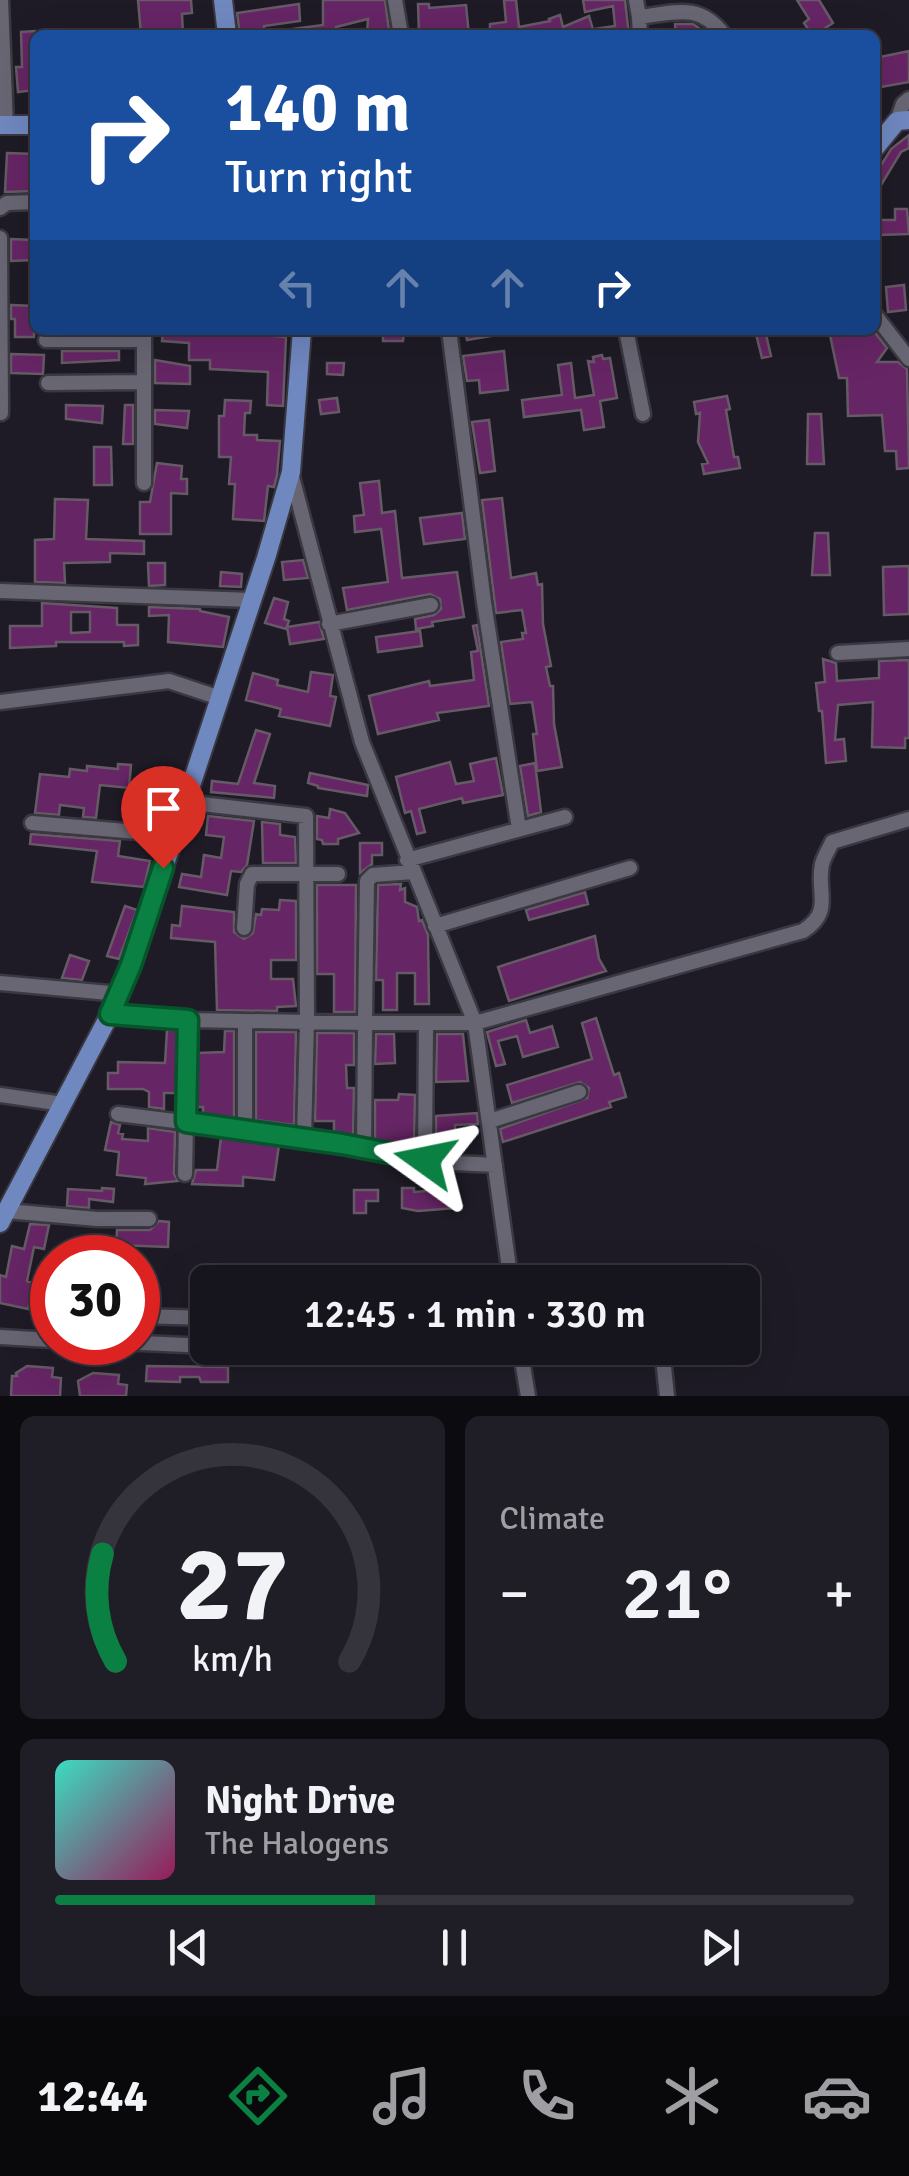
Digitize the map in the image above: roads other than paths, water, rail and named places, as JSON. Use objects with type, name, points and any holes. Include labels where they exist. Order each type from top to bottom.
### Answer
[{"type":"main road","points":[[223,0],[226,30]]},
{"type":"main road","points":[[880,143],[903,120]]},
{"type":"main road","points":[[3,125],[30,125]]},
{"type":"main road","points":[[3,1217],[120,994],[174,836],[291,472],[302,335]]},
{"type":"street","points":[[1,0],[3,125]]},
{"type":"street","points":[[395,0],[401,30]]},
{"type":"street","points":[[636,0],[640,30]]},
{"type":"street","points":[[639,18],[702,14],[720,30]]},
{"type":"street","points":[[903,120],[903,104],[909,98]]},
{"type":"street","points":[[0,208],[7,202],[30,202]]},
{"type":"street","points":[[0,238],[1,413]]},
{"type":"street","points":[[880,321],[909,359]]},
{"type":"street","points":[[46,340],[144,335],[144,483]]},
{"type":"street","points":[[451,335],[484,602],[519,830]]},
{"type":"street","points":[[627,335],[644,414]]},
{"type":"street","points":[[48,383],[144,382]]},
{"type":"street","points":[[291,472],[362,742],[475,1022],[508,1265]]},
{"type":"street","points":[[0,591],[252,600]]},
{"type":"street","points":[[329,624],[432,606]]},
{"type":"street","points":[[838,653],[909,649]]},
{"type":"street","points":[[0,702],[168,681],[220,698]]},
{"type":"street","points":[[184,802],[306,816],[304,1138]]},
{"type":"street","points":[[364,1147],[367,880],[564,817]]},
{"type":"street","points":[[110,1014],[245,1022],[475,1022],[803,931],[816,922],[822,906],[822,865],[832,842],[909,820]]},
{"type":"street","points":[[32,823],[174,836]]},
{"type":"street","points":[[436,926],[630,868]]},
{"type":"street","points":[[244,928],[247,884],[252,874],[338,874]]},
{"type":"street","points":[[0,983],[120,994]]},
{"type":"street","points":[[185,1174],[188,1020]]},
{"type":"street","points":[[245,1022],[246,1130]]},
{"type":"street","points":[[425,1160],[426,1022]]},
{"type":"street","points":[[490,1121],[579,1092]]},
{"type":"street","points":[[0,1095],[63,1104]]},
{"type":"street","points":[[118,1114],[304,1138],[425,1160],[495,1165]]},
{"type":"street","points":[[3,1217],[149,1219]]},
{"type":"street","points":[[160,1317],[190,1317]]},
{"type":"street","points":[[0,1338],[30,1339]]},
{"type":"street","points":[[160,1344],[190,1345]]},
{"type":"street","points":[[523,1365],[528,1396]]},
{"type":"street","points":[[664,1365],[667,1396]]}]
